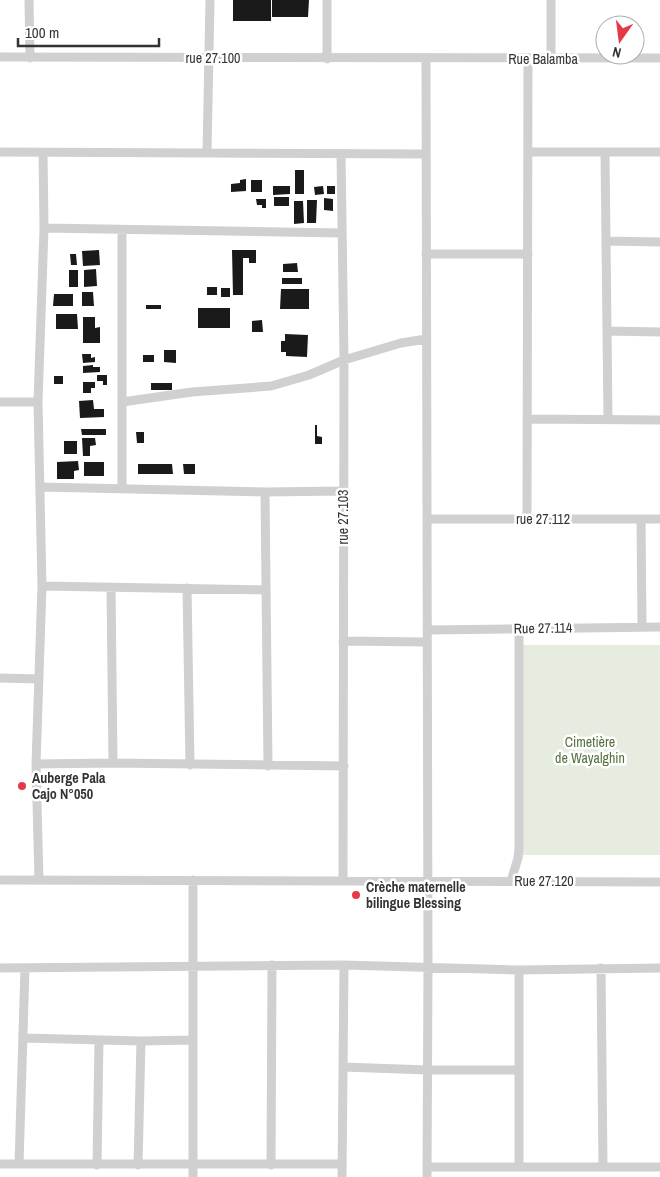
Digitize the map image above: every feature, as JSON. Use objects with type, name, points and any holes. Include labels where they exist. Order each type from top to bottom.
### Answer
[{"type":"street","points":[[29,0],[30,58]]},
{"type":"street","points":[[207,153],[210,0]]},
{"type":"street","points":[[327,0],[327,59]]},
{"type":"street","points":[[550,0],[551,59]]},
{"type":"street","name":"rue 27.100","points":[[0,57],[426,59]]},
{"type":"street","name":"Rue Balamba","points":[[426,59],[660,58]]},
{"type":"street","points":[[426,59],[427,1177]]},
{"type":"street","points":[[527,520],[528,59]]},
{"type":"street","points":[[0,152],[426,154]]},
{"type":"street","points":[[528,152],[660,152]]},
{"type":"street","points":[[605,152],[608,420]]},
{"type":"street","points":[[39,880],[36,764],[42,586],[38,402],[44,228],[43,153]]},
{"type":"street","name":"rue 27.103","points":[[341,154],[344,360],[342,491],[343,880]]},
{"type":"street","points":[[44,228],[341,233]]},
{"type":"street","points":[[122,230],[122,488]]},
{"type":"street","points":[[606,241],[660,242]]},
{"type":"street","points":[[426,254],[528,254]]},
{"type":"street","points":[[607,331],[660,332]]},
{"type":"street","points":[[122,402],[192,392],[272,386],[309,376],[344,360],[426,339]]},
{"type":"street","points":[[0,402],[38,402]]},
{"type":"street","points":[[528,419],[660,420]]},
{"type":"street","points":[[40,487],[265,492],[342,491]]},
{"type":"street","points":[[265,492],[268,766]]},
{"type":"street","name":"rue 27.112","points":[[427,519],[660,519]]},
{"type":"street","points":[[641,519],[642,626]]},
{"type":"street","points":[[42,586],[266,590]]},
{"type":"street","points":[[112,587],[113,763]]},
{"type":"street","points":[[187,588],[190,765]]},
{"type":"street","name":"Rue 27.114","points":[[427,630],[660,627]]},
{"type":"street","points":[[511,881],[519,849],[519,628]]},
{"type":"street","points":[[343,641],[427,642]]},
{"type":"street","points":[[0,678],[39,679]]},
{"type":"street","points":[[36,764],[344,766]]},
{"type":"street","name":"Rue 27.120","points":[[0,880],[660,882]]},
{"type":"street","points":[[193,1177],[194,880]]},
{"type":"street","points":[[271,1165],[272,965]]},
{"type":"street","points":[[0,968],[272,965],[519,970],[660,968]]},
{"type":"street","points":[[342,1177],[344,965]]},
{"type":"street","points":[[19,1164],[25,968]]},
{"type":"street","points":[[601,968],[603,1167]]},
{"type":"street","points":[[519,970],[519,1167]]},
{"type":"street","points":[[24,1038],[141,1041],[193,1040]]},
{"type":"street","points":[[97,1165],[99,1040]]},
{"type":"street","points":[[138,1165],[141,1041]]},
{"type":"street","points":[[343,1067],[428,1070],[519,1070]]},
{"type":"street","points":[[0,1164],[342,1164]]},
{"type":"street","points":[[427,1167],[660,1167]]},
{"type":"green space","name":"Cimetière de Wayalghin","points":[[521,645],[660,645],[660,855],[520,855]]},
{"type":"building","points":[[233,0],[271,0],[271,21],[233,21]]},
{"type":"building","points":[[272,0],[309,0],[308,17],[272,17]]},
{"type":"building","points":[[295,170],[304,170],[304,194],[295,194]]},
{"type":"building","points":[[246,179],[246,191],[231,192],[231,184],[240,183],[240,180]]},
{"type":"building","points":[[251,180],[262,180],[262,192],[251,192]]},
{"type":"building","points":[[273,186],[290,186],[290,194],[273,195]]},
{"type":"building","points":[[323,186],[324,194],[315,195],[314,187]]},
{"type":"building","points":[[327,186],[335,186],[335,194],[327,194]]},
{"type":"building","points":[[274,197],[289,197],[289,206],[274,206]]},
{"type":"building","points":[[324,198],[333,199],[333,211],[324,210]]},
{"type":"building","points":[[256,199],[266,199],[266,208],[262,208],[262,205],[257,205]]},
{"type":"building","points":[[307,200],[317,200],[316,223],[307,223]]},
{"type":"building","points":[[294,201],[303,201],[304,223],[294,224]]},
{"type":"building","points":[[99,250],[100,265],[83,266],[82,251]]},
{"type":"building","points":[[232,250],[256,250],[256,263],[249,263],[249,258],[243,258],[243,295],[233,295]]},
{"type":"building","points":[[70,254],[76,254],[77,265],[71,265]]},
{"type":"building","points":[[297,263],[298,272],[283,272],[283,264]]},
{"type":"building","points":[[96,269],[97,286],[84,287],[84,270]]},
{"type":"building","points":[[69,270],[78,270],[78,287],[69,287]]},
{"type":"building","points":[[282,278],[302,278],[302,284],[282,284]]},
{"type":"building","points":[[207,287],[217,287],[217,295],[207,295]]},
{"type":"building","points":[[221,288],[230,288],[230,297],[221,297]]},
{"type":"building","points":[[281,289],[309,289],[309,309],[280,309]]},
{"type":"building","points":[[82,292],[93,292],[94,306],[82,306]]},
{"type":"building","points":[[54,294],[73,294],[73,306],[53,306]]},
{"type":"building","points":[[146,305],[161,305],[161,309],[146,309]]},
{"type":"building","points":[[198,308],[230,308],[230,328],[198,328]]},
{"type":"building","points":[[56,314],[77,314],[78,329],[56,329]]},
{"type":"building","points":[[83,317],[95,317],[95,328],[100,327],[100,343],[83,343]]},
{"type":"building","points":[[262,320],[263,332],[252,332],[252,321]]},
{"type":"building","points":[[285,334],[308,335],[307,357],[286,356],[286,352],[281,352],[281,341],[285,341]]},
{"type":"building","points":[[164,350],[176,350],[176,363],[164,362]]},
{"type":"building","points":[[82,354],[91,354],[91,358],[95,357],[95,362],[83,363]]},
{"type":"building","points":[[143,355],[154,355],[154,362],[143,362]]},
{"type":"building","points":[[93,365],[93,367],[100,367],[100,372],[83,373],[83,366]]},
{"type":"building","points":[[97,375],[107,375],[107,385],[103,385],[103,381],[97,381]]},
{"type":"building","points":[[54,376],[63,376],[63,384],[54,384]]},
{"type":"building","points":[[83,382],[95,382],[95,388],[91,388],[91,393],[83,393]]},
{"type":"building","points":[[151,383],[172,383],[172,390],[151,390]]},
{"type":"building","points":[[93,400],[94,409],[104,409],[104,417],[80,418],[79,401]]},
{"type":"building","points":[[315,425],[317,425],[317,436],[322,437],[322,444],[315,444]]},
{"type":"building","points":[[81,429],[106,429],[106,435],[82,435]]},
{"type":"building","points":[[136,432],[144,432],[144,443],[137,443]]},
{"type":"building","points":[[82,438],[95,438],[96,445],[90,446],[90,456],[83,456]]},
{"type":"building","points":[[64,441],[77,441],[77,454],[64,454]]},
{"type":"building","points":[[78,461],[79,470],[74,471],[74,479],[57,479],[57,462]]},
{"type":"building","points":[[84,462],[104,462],[104,476],[84,476]]},
{"type":"building","points":[[138,464],[172,464],[173,474],[138,474]]},
{"type":"building","points":[[183,464],[195,464],[195,474],[184,474]]},
{"type":"place","name":"Auberge Pala Cajo N°050","points":[[22,786]]},
{"type":"place","name":"Crèche maternelle bilingue Blessing","points":[[356,895]]}]
